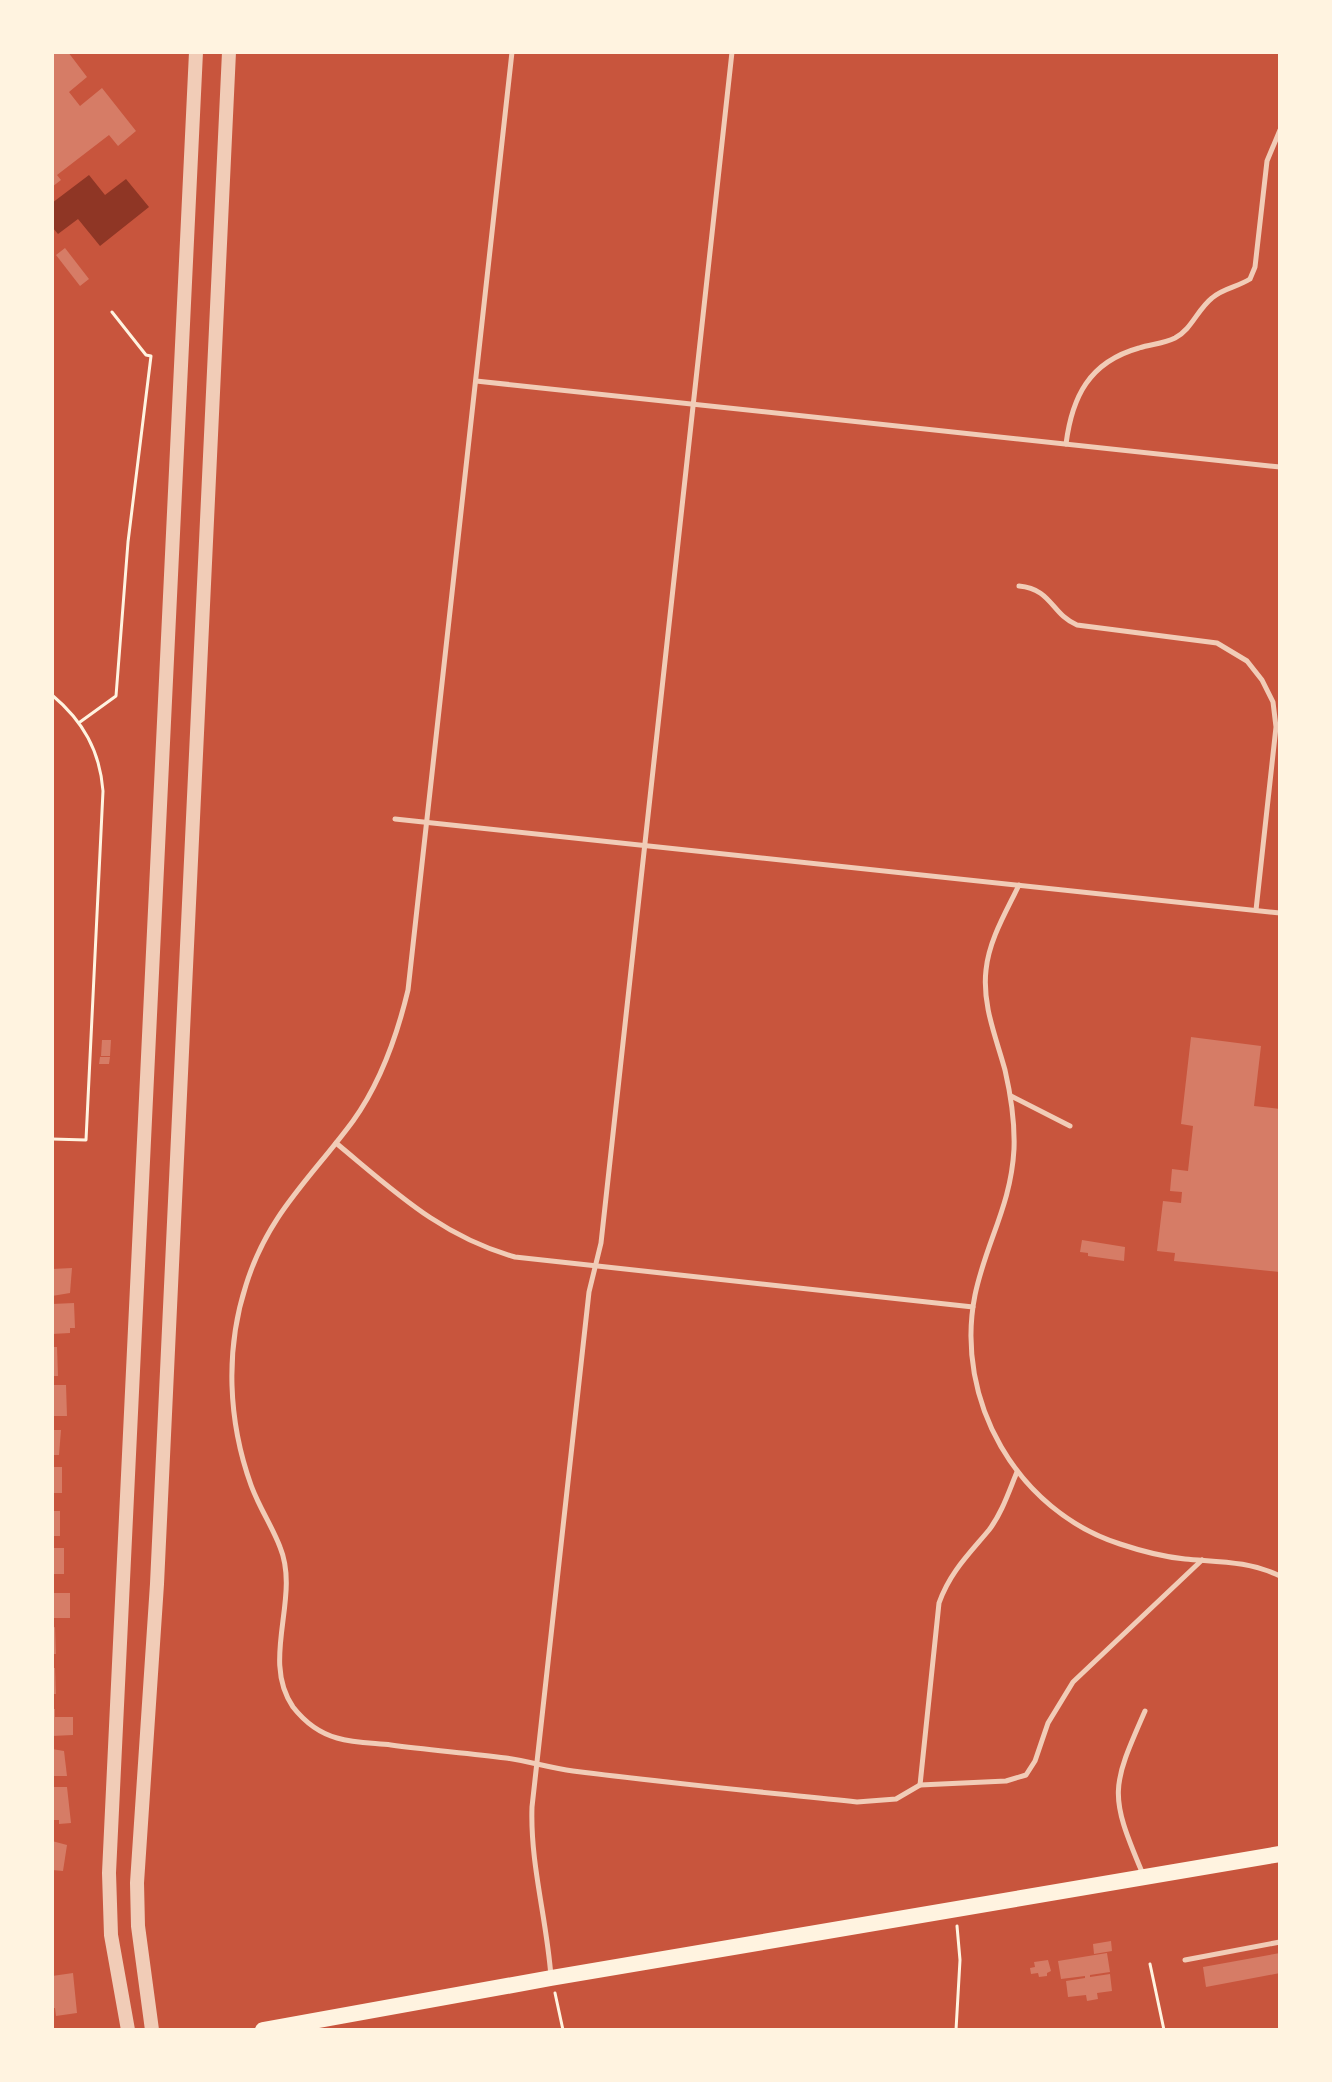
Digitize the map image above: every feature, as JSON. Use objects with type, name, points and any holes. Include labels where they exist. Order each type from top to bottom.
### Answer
[{"type":"main road","points":[[263,2030],[1280,1854]]},
{"type":"street","points":[[128,2030],[111,1935],[109,1873],[196,52]]},
{"type":"street","points":[[152,2030],[138,1926],[137,1883],[157,1584],[229,52]]},
{"type":"lane","points":[[512,52],[412,967],[401,1017],[382,1070],[369,1095],[336,1143],[298,1186],[268,1232],[246,1284],[233,1351],[234,1414],[244,1464],[286,1566],[279,1653],[284,1689],[305,1720],[319,1731],[334,1737],[569,1771],[857,1802],[896,1799],[920,1785],[1006,1781],[1026,1775],[1035,1761],[1048,1723],[1073,1682],[1202,1560]]},
{"type":"lane","points":[[551,1978],[548,1934],[532,1838],[536,1764],[589,1292],[601,1243],[732,52]]},
{"type":"lane","points":[[1066,444],[1072,408],[1082,389],[1098,371],[1130,351],[1178,337],[1213,296],[1250,279],[1255,267],[1267,161],[1280,130]]},
{"type":"lane","points":[[476,381],[1280,467]]},
{"type":"lane","points":[[1019,586],[1043,593],[1065,618],[1077,625],[1217,643],[1247,661],[1262,680],[1273,702],[1276,727],[1256,910]]},
{"type":"lane","points":[[395,819],[1280,913]]},
{"type":"lane","points":[[1019,885],[993,940],[985,985],[989,1017],[1010,1096],[1014,1143],[1009,1191],[980,1275],[973,1307],[972,1359],[977,1390],[997,1440],[1017,1472],[1060,1512],[1105,1539],[1154,1553],[1237,1561],[1280,1576]]},
{"type":"lane","points":[[1010,1096],[1070,1126]]},
{"type":"lane","points":[[336,1143],[418,1211],[453,1234],[515,1257],[973,1307]]},
{"type":"lane","points":[[920,1785],[939,1603],[960,1562],[997,1518],[1017,1472]]},
{"type":"lane","points":[[1144,1877],[1122,1824],[1117,1797],[1119,1773],[1145,1711]]},
{"type":"lane","points":[[1185,1960],[1280,1942]]},
{"type":"path","points":[[80,722],[116,696],[127,554],[151,356],[146,355],[112,312]]},
{"type":"path","points":[[52,695],[80,722],[98,759],[103,791],[86,1140],[52,1139]]},
{"type":"path","points":[[955,1909],[960,1960],[956,2030]]},
{"type":"path","points":[[1150,1964],[1164,2030]]},
{"type":"path","points":[[551,1978],[563,2030]]},
{"type":"shaded area","points":[[89,175],[105,195],[126,179],[149,207],[100,246],[78,219],[58,234],[52,227],[52,203]]},
{"type":"building","points":[[52,52],[68,52],[87,77],[69,92],[80,106],[102,88],[136,131],[118,146],[109,135],[57,175],[61,180],[52,187]]},
{"type":"building","points":[[65,248],[89,279],[80,286],[56,255]]},
{"type":"building","points":[[1191,1037],[1261,1046],[1254,1106],[1280,1109],[1280,1272],[1174,1261],[1175,1253],[1157,1251],[1163,1201],[1181,1203],[1182,1192],[1170,1191],[1172,1169],[1188,1171],[1193,1126],[1181,1124]]},
{"type":"building","points":[[102,1040],[111,1040],[110,1056],[101,1056]]},
{"type":"building","points":[[100,1057],[110,1057],[109,1064],[99,1064]]},
{"type":"building","points":[[1082,1240],[1125,1247],[1124,1261],[1080,1252]]},
{"type":"building","points":[[72,1268],[70,1293],[52,1296],[52,1269]]},
{"type":"building","points":[[74,1303],[75,1328],[70,1328],[70,1333],[52,1334],[52,1304]]},
{"type":"building","points":[[52,1347],[57,1347],[58,1376],[52,1376]]},
{"type":"building","points":[[52,1385],[66,1385],[67,1416],[52,1416]]},
{"type":"building","points":[[52,1430],[61,1430],[59,1455],[52,1455]]},
{"type":"building","points":[[52,1467],[62,1467],[62,1493],[52,1493]]},
{"type":"building","points":[[52,1511],[60,1511],[60,1536],[52,1536]]},
{"type":"building","points":[[52,1548],[64,1548],[64,1574],[52,1574]]},
{"type":"building","points":[[52,1593],[70,1593],[70,1618],[52,1618]]},
{"type":"building","points":[[55,1627],[56,1654],[52,1654],[52,1628]]},
{"type":"building","points":[[52,1668],[55,1668],[56,1694],[52,1694]]},
{"type":"building","points":[[52,1709],[55,1709],[55,1717],[73,1717],[73,1735],[52,1736]]},
{"type":"building","points":[[52,1749],[64,1751],[67,1776],[52,1776]]},
{"type":"building","points":[[52,1787],[67,1787],[71,1823],[59,1824],[59,1820],[52,1820]]},
{"type":"building","points":[[52,1841],[67,1845],[63,1871],[52,1870]]},
{"type":"building","points":[[1111,1941],[1112,1951],[1094,1954],[1093,1944]]},
{"type":"building","points":[[1107,1953],[1110,1972],[1090,1977],[1110,1974],[1112,1991],[1097,1993],[1098,1999],[1087,2001],[1086,1995],[1068,1997],[1066,1981],[1085,1976],[1061,1979],[1058,1961]]},
{"type":"building","points":[[1280,1953],[1280,1973],[1206,1987],[1203,1967]]},
{"type":"building","points":[[1048,1960],[1051,1971],[1047,1976],[1031,1974],[1030,1968],[1035,1967],[1034,1962]]},
{"type":"building","points":[[73,1973],[77,2013],[56,2016],[55,2008],[52,2008],[52,1976]]}]
